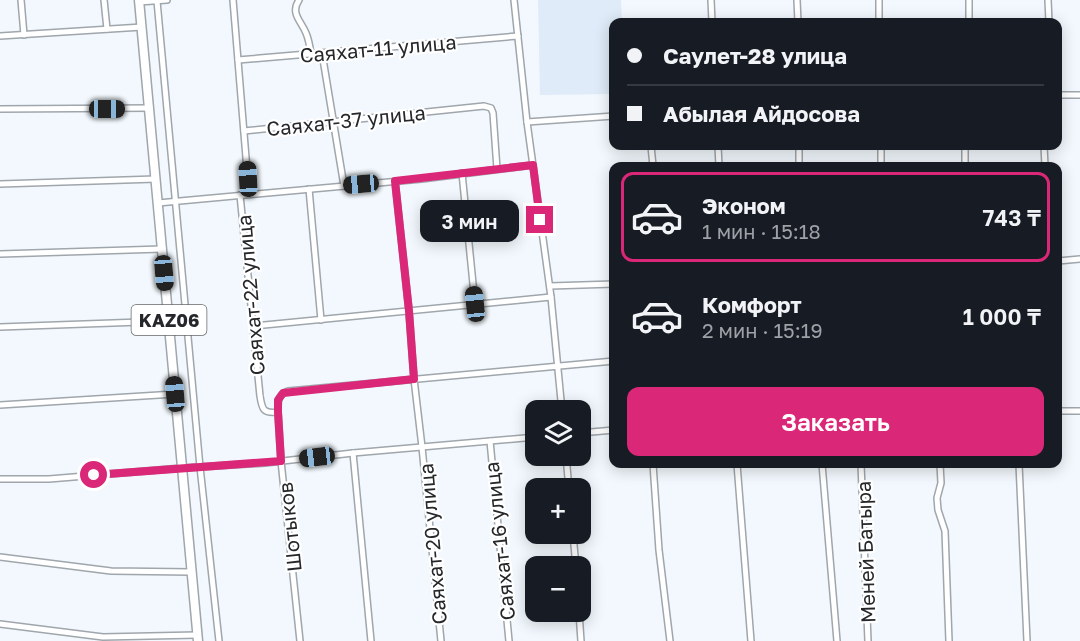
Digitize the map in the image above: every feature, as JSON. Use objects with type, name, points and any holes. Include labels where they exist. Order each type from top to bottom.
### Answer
[{"type":"main road","name":"KAZ06","points":[[139,1],[197,638]]},
{"type":"street","points":[[21,0],[24,35]]},
{"type":"street","points":[[104,0],[107,29]]},
{"type":"street","points":[[139,1],[167,0]]},
{"type":"street","name":"Саяхат-22 улица","points":[[233,0],[249,194]]},
{"type":"street","points":[[299,0],[295,12],[307,34],[311,54]]},
{"type":"street","points":[[514,0],[527,122],[550,286],[561,400]]},
{"type":"street","points":[[711,0],[712,18]]},
{"type":"street","points":[[797,0],[798,18]]},
{"type":"street","points":[[879,0],[879,18]]},
{"type":"street","points":[[969,0],[969,18]]},
{"type":"street","points":[[1048,0],[1049,18]]},
{"type":"street","points":[[157,1],[200,467],[219,641]]},
{"type":"street","points":[[0,36],[142,27]]},
{"type":"street","name":"Саяхат-11 улица","points":[[238,60],[518,36]]},
{"type":"street","points":[[322,53],[344,186]]},
{"type":"street","points":[[1062,95],[1080,95]]},
{"type":"street","name":"Саяхат-37 улица","points":[[244,131],[484,106],[491,108],[493,113],[497,169]]},
{"type":"street","points":[[0,109],[150,108]]},
{"type":"street","points":[[527,122],[609,116]]},
{"type":"street","points":[[158,202],[395,181],[533,165]]},
{"type":"street","points":[[462,173],[475,304]]},
{"type":"street","points":[[0,184],[156,179]]},
{"type":"street","name":"Саяхат-20 улица","points":[[395,181],[441,641]]},
{"type":"street","points":[[309,189],[321,320]]},
{"type":"street","name":"Саяхат-22 улица","points":[[240,195],[260,396],[265,411],[278,412]]},
{"type":"street","points":[[0,254],[162,249]]},
{"type":"street","points":[[1062,261],[1080,259]]},
{"type":"street","points":[[550,286],[609,284]]},
{"type":"street","points":[[253,326],[551,297]]},
{"type":"street","points":[[0,327],[169,321]]},
{"type":"street","points":[[278,412],[280,396],[288,392],[609,361]]},
{"type":"street","points":[[0,405],[175,394]]},
{"type":"street","points":[[1062,411],[1080,411]]},
{"type":"street","name":"Шотыков","points":[[278,412],[300,641]]},
{"type":"street","points":[[591,432],[609,430]]},
{"type":"street","points":[[0,479],[50,479],[281,461],[525,438]]},
{"type":"street","name":"Саяхат-16 улица","points":[[490,441],[509,641]]},
{"type":"street","points":[[353,453],[371,641]]},
{"type":"street","points":[[653,468],[659,550],[670,641]]},
{"type":"street","points":[[737,468],[751,641]]},
{"type":"street","points":[[822,468],[837,641]]},
{"type":"street","name":"Меней Батыра","points":[[861,468],[868,641]]},
{"type":"street","points":[[940,468],[941,483],[937,498],[938,510],[945,531],[949,641]]},
{"type":"street","points":[[1019,468],[1027,641]]},
{"type":"street","points":[[0,557],[111,572],[191,572]]},
{"type":"street","points":[[580,622],[581,641]]},
{"type":"street","points":[[0,624],[103,637],[197,638]]},
{"type":"shaded area","points":[[538,0],[621,0],[622,18],[609,18],[609,94],[540,95]]},
{"type":"route","points":[[94,475],[281,461],[278,400],[283,393],[414,379],[395,181],[533,165],[540,220]]}]
